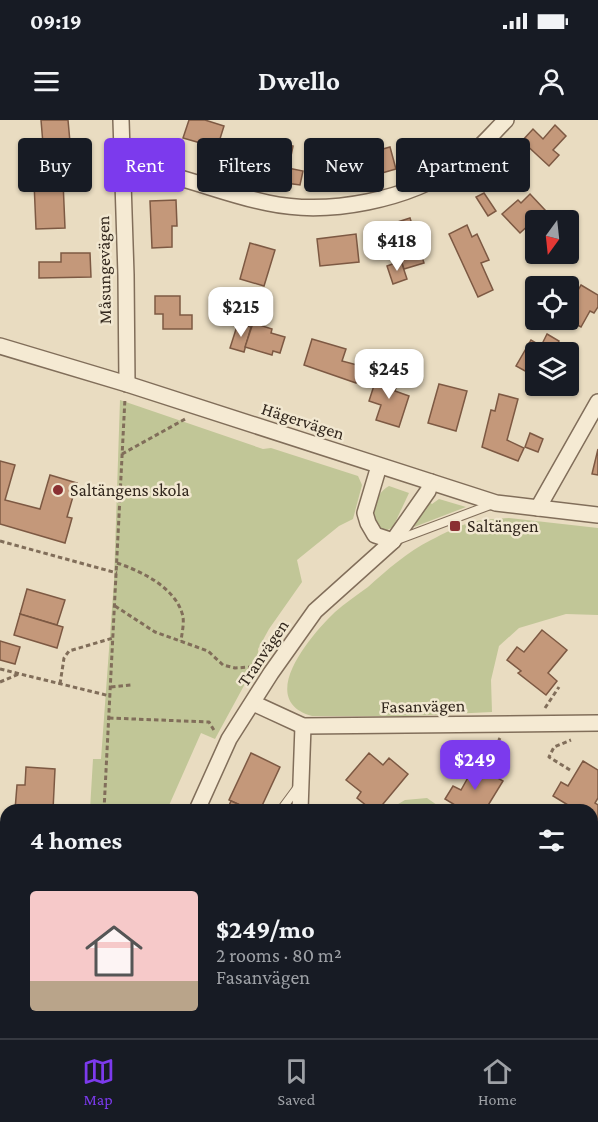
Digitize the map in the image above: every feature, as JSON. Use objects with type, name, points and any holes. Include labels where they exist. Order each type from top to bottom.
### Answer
[{"type":"street","name":"Måsungevägen","points":[[121,120],[121,138]]},
{"type":"street","points":[[185,180],[269,204],[318,207],[368,202],[434,180],[460,163],[506,120]]},
{"type":"street","name":"Måsungevägen","points":[[123,192],[126,275],[126,390]]},
{"type":"street","name":"Hägervägen","points":[[0,346],[126,390],[496,503],[598,515]]},
{"type":"street","points":[[538,508],[598,402]]},
{"type":"street","points":[[379,466],[365,513],[375,535],[393,541]]},
{"type":"street","name":"Tranvägen","points":[[200,804],[230,739],[271,673],[315,611],[393,541],[428,491],[431,482]]},
{"type":"street","name":"Fasanvägen","points":[[253,703],[303,726],[591,723]]},
{"type":"street","points":[[300,804],[303,726]]},
{"type":"lane","name":"Tranvägen","points":[[393,541],[496,503]]},
{"type":"lane","points":[[285,804],[301,783]]},
{"type":"path","points":[[104,804],[126,390]]},
{"type":"path","points":[[122,454],[188,418]]},
{"type":"path","points":[[0,541],[117,573]]},
{"type":"path","points":[[117,563],[133,568],[152,579],[177,602],[183,615],[181,641]]},
{"type":"path","points":[[115,606],[155,632],[208,651],[223,665],[235,668],[251,667]]},
{"type":"path","points":[[60,684],[64,658],[69,651],[113,638]]},
{"type":"path","points":[[0,669],[110,696]]},
{"type":"path","points":[[0,682],[21,673]]},
{"type":"path","points":[[111,687],[131,684]]},
{"type":"path","points":[[539,716],[559,687]]},
{"type":"path","points":[[109,718],[209,722],[216,732],[230,739]]},
{"type":"path","points":[[570,770],[549,757],[554,747],[579,736],[591,723]]},
{"type":"path","points":[[490,768],[490,756],[500,738],[501,724]]},
{"type":"green space","points":[[120,400],[263,449],[271,448],[358,476],[362,485],[353,519],[339,526],[297,560],[302,582],[269,629],[258,649],[259,658],[215,739],[201,733],[170,804],[90,804],[93,759],[101,759],[114,581]]},
{"type":"green space","points":[[389,486],[409,493],[393,527],[384,532],[375,522],[374,509],[379,495]]},
{"type":"green space","points":[[439,499],[466,507],[414,527],[428,501],[432,504]]},
{"type":"green space","points":[[509,518],[598,528],[598,615],[566,614],[519,628],[499,646],[491,680],[492,712],[408,716],[312,716],[296,708],[288,696],[288,682],[293,667],[313,636],[335,612],[406,556],[431,540],[468,523]]},
{"type":"green space","points":[[427,798],[436,804],[398,804],[405,800]]},
{"type":"building","points":[[41,120],[68,120],[70,138],[42,138]]},
{"type":"building","points":[[189,120],[205,120],[224,126],[220,138],[197,138],[197,142],[183,138]]},
{"type":"building","points":[[555,125],[566,136],[553,150],[559,155],[549,166],[530,148],[530,138],[525,138],[533,129],[543,139]]},
{"type":"building","points":[[390,147],[396,169],[384,172],[384,149]]},
{"type":"building","points":[[292,169],[303,171],[300,185],[292,184]]},
{"type":"building","points":[[34,192],[63,192],[65,228],[36,229]]},
{"type":"building","points":[[484,193],[496,211],[488,216],[476,197]]},
{"type":"building","points":[[530,194],[545,210],[525,210],[525,228],[520,233],[502,214],[518,200],[521,203]]},
{"type":"building","points":[[176,200],[177,226],[172,226],[172,247],[152,248],[150,201]]},
{"type":"building","points":[[410,218],[424,263],[404,269],[396,245],[392,246],[385,226]]},
{"type":"building","points":[[467,225],[472,237],[477,234],[489,260],[481,263],[493,290],[478,297],[449,234]]},
{"type":"building","points":[[356,234],[359,262],[320,266],[317,239]]},
{"type":"building","points":[[250,243],[275,250],[264,286],[240,279]]},
{"type":"building","points":[[61,253],[90,253],[91,277],[39,278],[39,262],[61,262]]},
{"type":"building","points":[[401,261],[407,279],[393,284],[387,266]]},
{"type":"building","points":[[581,285],[598,295],[598,307],[594,313],[590,311],[581,327],[579,326],[579,289]]},
{"type":"building","points":[[155,296],[180,296],[180,315],[192,315],[192,329],[163,329],[163,314],[155,314]]},
{"type":"building","points":[[238,323],[251,327],[244,352],[230,348]]},
{"type":"building","points":[[253,323],[272,329],[271,333],[285,337],[280,353],[273,351],[272,355],[245,347]]},
{"type":"building","points":[[547,334],[559,341],[558,342],[543,342]]},
{"type":"building","points":[[312,339],[346,349],[342,361],[361,366],[356,383],[304,365]]},
{"type":"building","points":[[525,350],[525,371],[516,366]]},
{"type":"building","points":[[378,373],[398,379],[395,391],[409,396],[399,427],[376,420],[381,405],[369,401]]},
{"type":"building","points":[[439,384],[467,391],[456,431],[428,423]]},
{"type":"building","points":[[499,394],[518,399],[507,440],[524,448],[518,461],[482,447],[491,410],[495,411]]},
{"type":"building","points":[[530,433],[543,439],[538,452],[525,447]]},
{"type":"building","points":[[598,449],[598,475],[592,474]]},
{"type":"building","points":[[0,461],[15,465],[5,500],[40,509],[50,475],[77,483],[67,517],[72,518],[65,543],[0,524]]},
{"type":"building","points":[[27,589],[65,600],[57,625],[20,614]]},
{"type":"building","points":[[20,614],[63,627],[57,648],[14,635]]},
{"type":"building","points":[[542,630],[567,650],[548,673],[557,681],[546,695],[518,673],[521,671],[507,660],[517,647],[524,652]]},
{"type":"building","points":[[0,641],[20,647],[15,664],[0,660]]},
{"type":"building","points":[[251,753],[280,767],[263,804],[238,804],[229,800]]},
{"type":"building","points":[[369,753],[383,765],[389,758],[408,774],[383,804],[364,804],[357,798],[361,792],[346,780]]},
{"type":"building","points":[[583,761],[598,770],[596,804],[566,804],[553,796],[561,782],[568,786]]},
{"type":"building","points":[[475,765],[503,781],[489,804],[453,804],[445,799],[453,786],[461,790]]},
{"type":"building","points":[[26,767],[55,769],[53,804],[15,804],[17,785],[25,785]]},
{"type":"place","name":"Saltängens skola","points":[[58,490]]},
{"type":"place","name":"Saltängen","points":[[455,526]]}]
